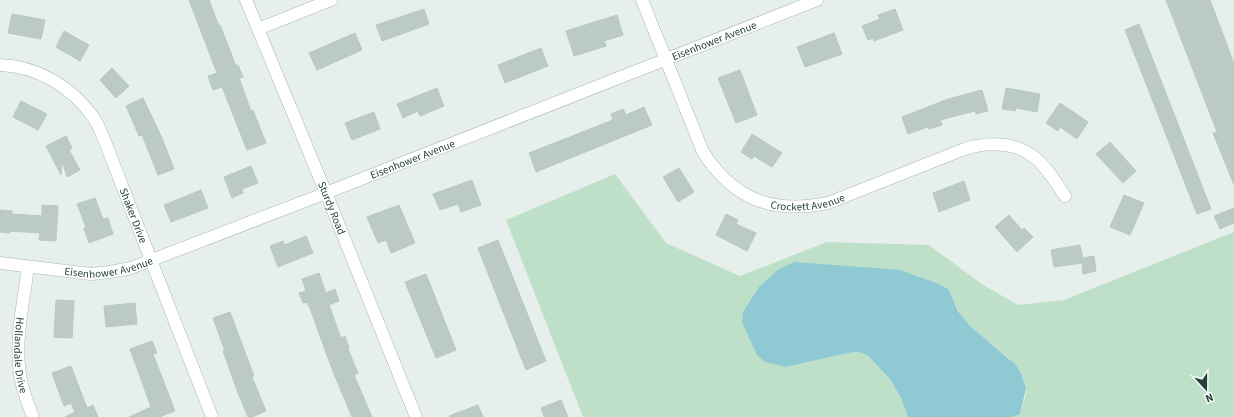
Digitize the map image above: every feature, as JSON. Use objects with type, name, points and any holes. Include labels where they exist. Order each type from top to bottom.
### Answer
[{"type":"street","name":"Sturdy Road","points":[[246,0],[326,193],[416,417]]},
{"type":"street","points":[[258,28],[331,0]]},
{"type":"street","name":"Crockett Avenue","points":[[642,0],[703,152],[725,181],[740,192],[754,199],[780,206],[793,207],[810,207],[828,203],[962,150],[988,144],[1018,148],[1035,157],[1049,173],[1065,196]]},
{"type":"street","name":"Eisenhower Avenue","points":[[0,263],[91,274],[131,268],[817,0]]},
{"type":"street","name":"Shaker Drive","points":[[0,65],[12,66],[38,73],[59,84],[77,97],[93,118],[104,139],[212,417]]},
{"type":"street","name":"Hollandale Drive","points":[[28,267],[19,345],[19,367],[23,389],[33,417]]},
{"type":"green space","points":[[615,174],[666,243],[740,276],[827,242],[929,245],[983,285],[1018,305],[1064,300],[1234,232],[1234,417],[1013,417],[1020,414],[1025,397],[1026,387],[1023,377],[1011,360],[967,323],[958,310],[949,290],[786,367],[848,353],[858,352],[867,355],[890,379],[901,398],[908,417],[583,417],[506,220]]},
{"type":"water","points":[[795,262],[900,270],[939,284],[949,290],[958,311],[970,326],[1015,364],[1021,373],[1026,388],[1020,414],[1013,417],[908,417],[901,398],[890,379],[867,355],[858,352],[786,367],[765,362],[757,355],[742,322],[743,312],[759,287],[779,269]]},
{"type":"building","points":[[189,0],[209,0],[236,66],[238,65],[243,77],[239,78],[251,111],[253,110],[266,143],[247,150],[222,87],[213,90],[208,76],[217,73]]},
{"type":"building","points":[[1166,0],[1210,0],[1229,50],[1234,64],[1234,185],[1213,133],[1217,132]]},
{"type":"building","points":[[424,9],[429,24],[382,41],[376,25]]},
{"type":"building","points":[[895,9],[903,30],[874,41],[873,38],[868,40],[862,26],[880,19],[878,15]]},
{"type":"building","points":[[12,14],[45,20],[41,39],[8,33]]},
{"type":"building","points":[[617,15],[623,35],[604,41],[606,46],[574,56],[566,31]]},
{"type":"building","points":[[1139,24],[1211,209],[1197,214],[1125,30]]},
{"type":"building","points":[[64,31],[89,45],[80,61],[56,47]]},
{"type":"building","points":[[355,33],[362,50],[317,70],[309,53]]},
{"type":"building","points":[[834,33],[842,54],[805,67],[797,47]]},
{"type":"building","points":[[541,48],[548,66],[505,83],[498,65]]},
{"type":"building","points":[[112,68],[129,86],[116,98],[100,80]]},
{"type":"building","points":[[740,70],[757,115],[736,123],[718,78]]},
{"type":"building","points":[[437,88],[444,106],[420,116],[418,111],[403,118],[397,104]]},
{"type":"building","points":[[1006,88],[1040,94],[1037,112],[1016,108],[1015,111],[1002,109]]},
{"type":"building","points":[[982,90],[988,111],[976,114],[975,111],[940,120],[942,125],[929,129],[928,127],[908,134],[902,117],[948,99]]},
{"type":"building","points":[[143,98],[162,138],[174,169],[158,175],[142,135],[139,136],[126,106]]},
{"type":"building","points":[[21,101],[47,114],[38,130],[13,117]]},
{"type":"building","points":[[1060,103],[1088,122],[1077,139],[1060,127],[1058,131],[1046,123]]},
{"type":"building","points":[[644,107],[652,125],[536,172],[529,153],[613,120],[611,114],[623,109],[626,115]]},
{"type":"building","points":[[374,112],[380,129],[352,140],[345,123]]},
{"type":"building","points":[[752,134],[782,153],[772,167],[754,156],[752,159],[741,152]]},
{"type":"building","points":[[66,136],[72,148],[69,150],[80,170],[67,177],[62,161],[61,175],[46,146]]},
{"type":"building","points":[[1110,142],[1136,171],[1123,183],[1096,154]]},
{"type":"building","points":[[251,166],[258,183],[242,189],[243,193],[232,198],[224,177]]},
{"type":"building","points":[[679,168],[694,192],[678,202],[663,177]]},
{"type":"building","points":[[472,180],[481,205],[461,212],[458,204],[440,210],[433,194]]},
{"type":"building","points":[[964,181],[970,200],[939,212],[933,193]]},
{"type":"building","points":[[201,190],[208,208],[171,222],[164,205]]},
{"type":"building","points":[[1124,195],[1144,203],[1130,235],[1110,227]]},
{"type":"building","points":[[95,198],[103,219],[108,218],[113,234],[89,243],[84,228],[86,227],[77,204]]},
{"type":"building","points":[[42,205],[58,206],[56,241],[39,240],[40,233],[10,231],[10,233],[0,232],[0,210],[12,211],[12,214],[42,216]]},
{"type":"building","points":[[399,205],[415,243],[391,253],[386,240],[378,243],[367,217]]},
{"type":"building","points":[[1234,208],[1234,223],[1220,229],[1214,216]]},
{"type":"building","points":[[726,214],[738,220],[736,224],[756,233],[747,251],[716,235]]},
{"type":"building","points":[[1009,215],[1022,230],[1024,228],[1033,237],[1017,252],[995,227]]},
{"type":"building","points":[[306,236],[313,253],[278,267],[270,246],[283,241],[284,245]]},
{"type":"building","points":[[498,240],[546,361],[526,370],[478,248]]},
{"type":"building","points":[[1080,245],[1083,258],[1094,256],[1096,271],[1083,274],[1082,263],[1054,267],[1051,250]]},
{"type":"building","points":[[319,273],[326,293],[335,289],[339,301],[329,305],[341,338],[345,336],[348,349],[358,373],[354,375],[372,417],[352,417],[332,369],[311,311],[307,302],[303,303],[299,293],[306,291],[302,279]]},
{"type":"building","points":[[426,274],[456,350],[436,358],[405,282]]},
{"type":"building","points":[[56,300],[74,301],[72,338],[54,337]]},
{"type":"building","points":[[135,303],[137,324],[106,327],[104,306]]},
{"type":"building","points":[[230,312],[254,376],[252,377],[266,411],[252,417],[248,417],[238,393],[213,318]]},
{"type":"building","points":[[152,341],[157,353],[153,354],[175,411],[159,417],[129,417],[151,407],[130,349]]},
{"type":"building","points":[[71,366],[87,408],[93,405],[98,417],[65,417],[75,412],[71,403],[64,406],[52,373]]},
{"type":"building","points":[[561,400],[568,417],[544,417],[541,408]]},
{"type":"building","points":[[478,405],[483,417],[449,416]]}]
